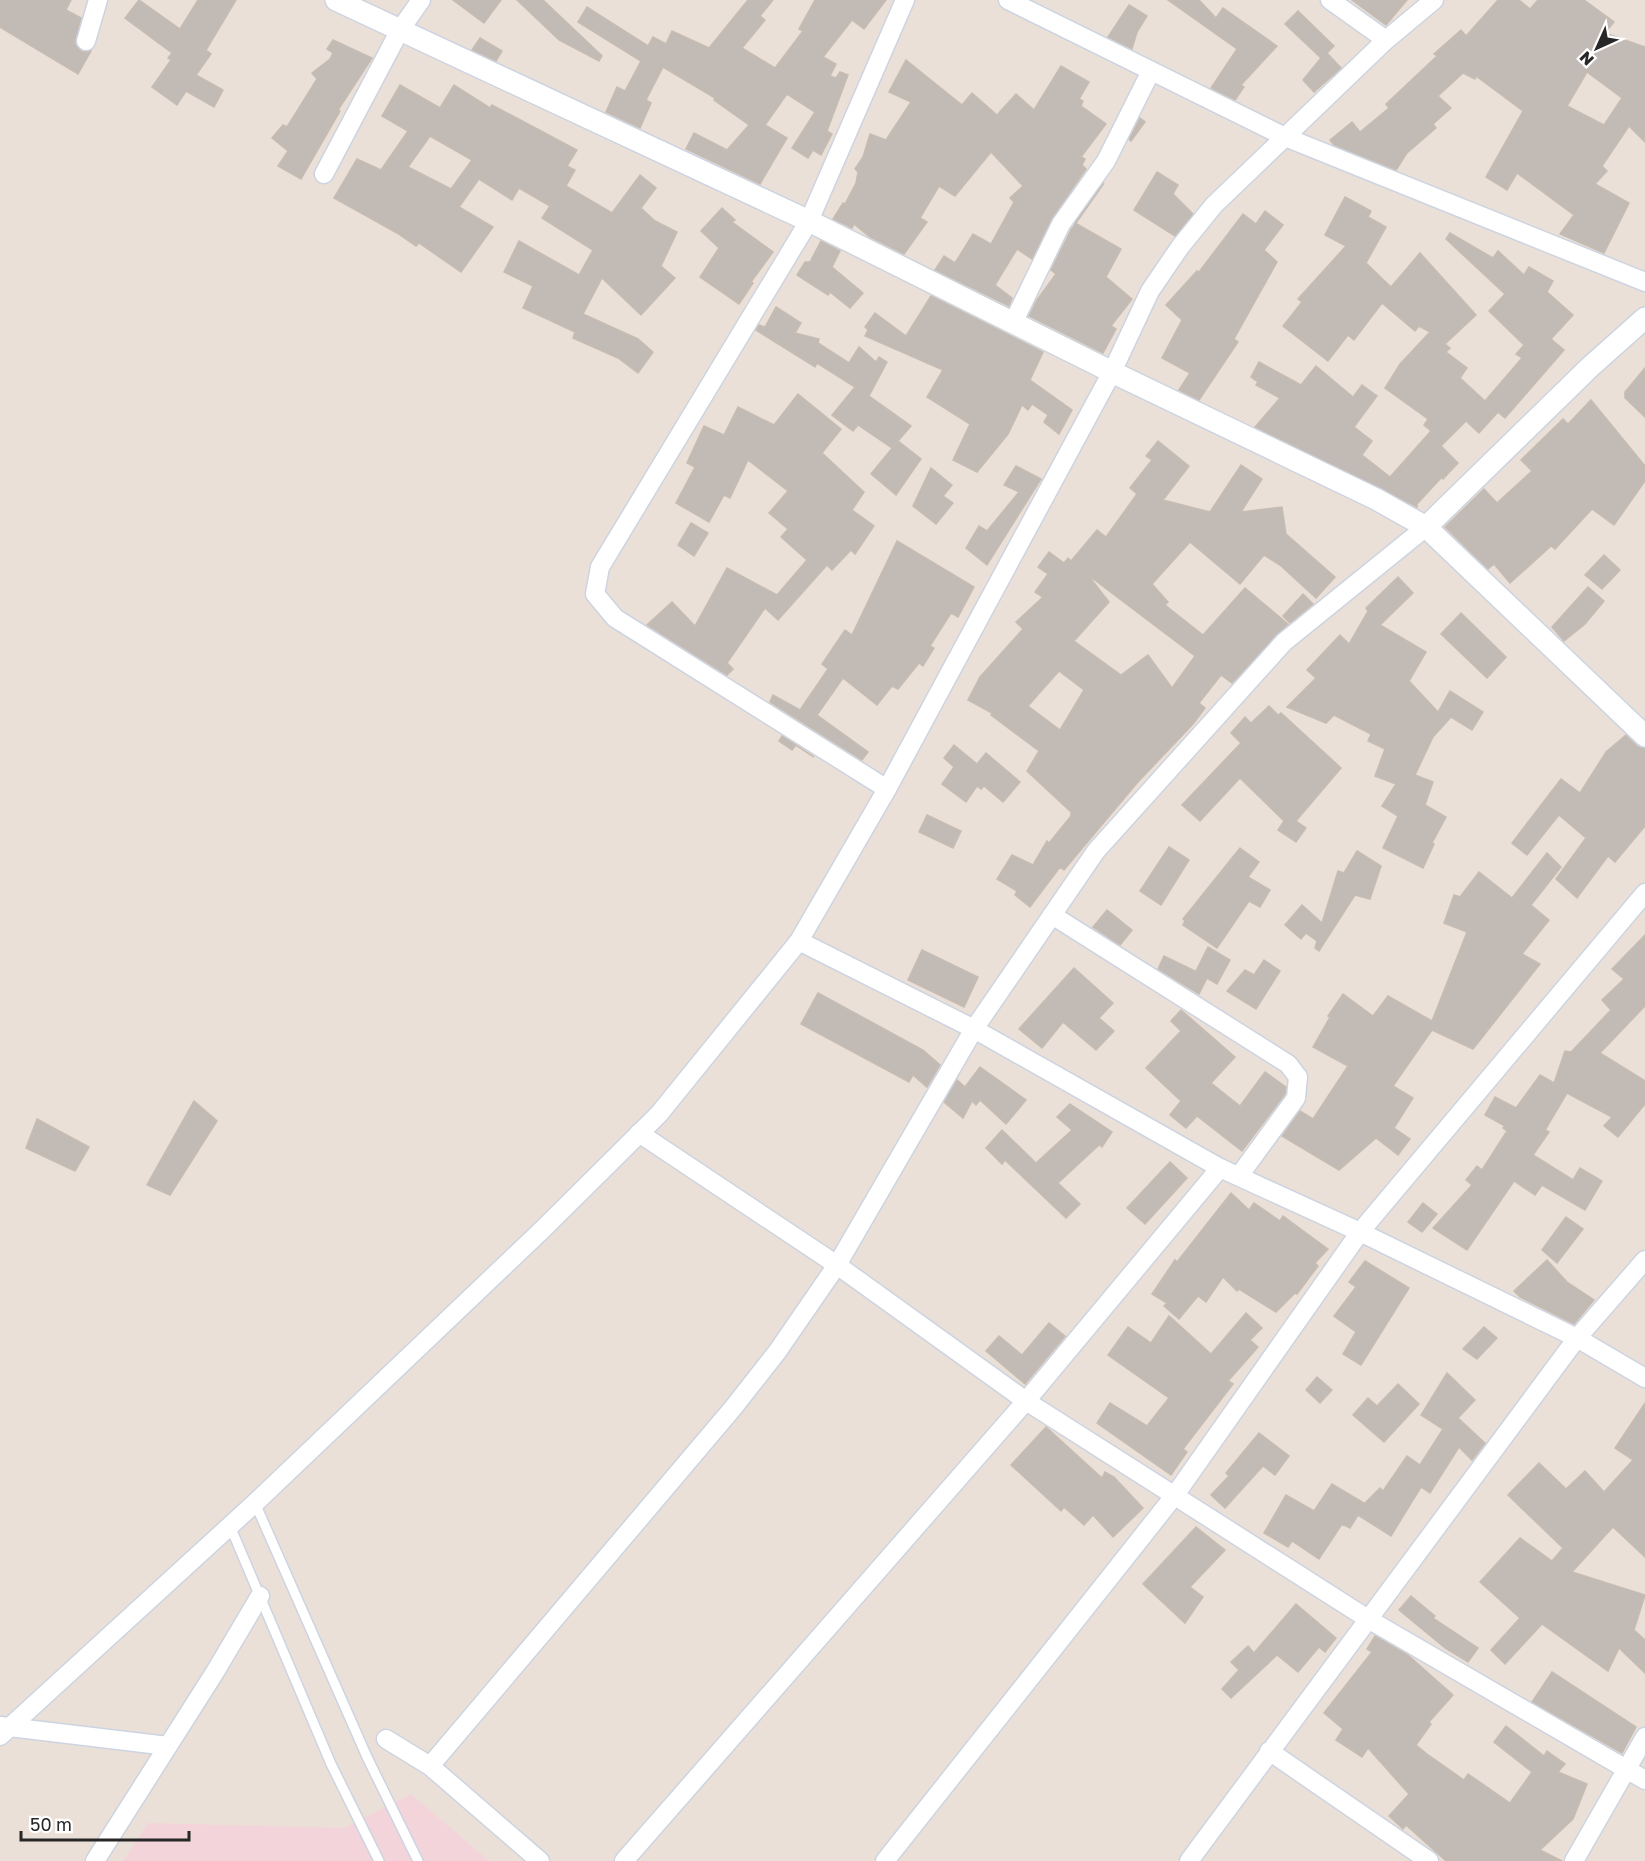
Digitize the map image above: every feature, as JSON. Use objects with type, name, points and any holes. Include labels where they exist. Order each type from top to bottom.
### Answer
[{"type":"street","points":[[86,41],[98,0]]},
{"type":"street","points":[[336,0],[809,220],[1112,372],[1376,499],[1426,527],[1645,736]]},
{"type":"street","points":[[324,174],[400,30],[421,0]]},
{"type":"street","points":[[887,789],[615,618],[595,594],[600,567],[809,220],[905,0]]},
{"type":"street","points":[[1008,0],[1285,137],[1645,282]]},
{"type":"street","points":[[1330,0],[1386,40]]},
{"type":"street","points":[[2,1730],[255,1503],[543,1229],[659,1114],[800,941],[887,789],[1112,372],[1150,291],[1180,247],[1215,205],[1386,40],[1434,0]]},
{"type":"street","points":[[1013,323],[1061,224],[1106,161],[1151,70]]},
{"type":"street","points":[[430,1766],[733,1408],[777,1352],[837,1265],[974,1029],[1096,851],[1284,642],[1426,527],[1590,366],[1645,318]]},
{"type":"street","points":[[885,1861],[1175,1495],[1360,1232],[1645,893]]},
{"type":"street","points":[[1052,915],[1288,1064],[1298,1077],[1296,1098],[1239,1176]]},
{"type":"street","points":[[800,941],[974,1029],[1220,1168],[1360,1232],[1577,1338],[1645,1378]]},
{"type":"street","points":[[639,1133],[837,1265],[1026,1401],[1368,1618],[1645,1780]]},
{"type":"street","points":[[626,1861],[1026,1401],[1220,1168]]},
{"type":"street","points":[[1189,1861],[1577,1338],[1645,1260]]},
{"type":"street","points":[[95,1861],[260,1596]]},
{"type":"street","points":[[2,1730],[168,1746]]},
{"type":"street","points":[[1574,1861],[1645,1737]]},
{"type":"street","points":[[386,1738],[430,1766],[540,1861]]},
{"type":"street","points":[[1269,1751],[1429,1861]]},
{"type":"lane","points":[[255,1503],[364,1749],[418,1861]]},
{"type":"lane","points":[[230,1526],[331,1764],[379,1861]]},
{"type":"shaded area","points":[[411,1794],[489,1861],[123,1861],[148,1823],[344,1828]]},
{"type":"building","points":[[0,0],[71,0],[66,10],[81,18],[75,44],[82,52],[91,51],[78,74],[0,27]]},
{"type":"building","points":[[139,0],[180,29],[198,0],[236,0],[206,50],[211,54],[196,75],[223,90],[214,107],[186,91],[177,105],[152,87],[171,60],[168,58],[172,53],[125,18]]},
{"type":"building","points":[[453,0],[501,0],[484,23]]},
{"type":"building","points":[[517,0],[543,0],[602,56],[599,61],[559,40]]},
{"type":"building","points":[[748,0],[773,0],[760,16],[765,20],[742,48],[775,68],[803,31],[799,29],[815,0],[886,0],[864,29],[852,20],[823,57],[836,64],[830,76],[836,78],[840,72],[848,75],[827,131],[832,134],[821,155],[813,150],[808,158],[792,148],[815,112],[787,94],[765,125],[787,138],[760,184],[686,149],[694,133],[727,150],[749,125],[714,100],[715,98],[663,67],[646,100],[651,103],[640,128],[606,112],[617,87],[625,91],[641,61],[578,22],[587,7],[648,46],[653,37],[666,44],[672,31],[709,48]]},
{"type":"building","points":[[1168,0],[1199,0],[1216,18],[1223,8],[1277,46],[1241,85],[1244,87],[1235,100],[1211,88],[1237,49]]},
{"type":"building","points":[[1352,0],[1407,0],[1386,25]]},
{"type":"building","points":[[1498,0],[1519,0],[1530,9],[1538,0],[1584,0],[1614,22],[1605,33],[1645,47],[1645,142],[1629,126],[1602,166],[1607,171],[1595,184],[1629,203],[1604,253],[1560,234],[1574,215],[1517,173],[1507,190],[1486,177],[1523,111],[1476,76],[1475,79],[1463,73],[1438,96],[1451,108],[1433,124],[1436,128],[1407,153],[1396,170],[1334,145],[1330,140],[1352,122],[1360,132],[1389,108],[1386,104],[1437,56],[1434,54],[1461,30],[1466,36]],"holes":[[[1587,72],[1622,98],[1604,125],[1567,106]]]},
{"type":"building","points":[[1129,5],[1147,16],[1137,32],[1132,49],[1108,37]]},
{"type":"building","points":[[1298,11],[1334,46],[1327,53],[1341,68],[1314,92],[1303,80],[1321,58],[1285,24]]},
{"type":"building","points":[[480,38],[502,51],[496,61],[472,50]]},
{"type":"building","points":[[333,40],[372,58],[338,110],[340,111],[301,179],[278,166],[288,151],[272,138],[283,125],[287,127],[317,79],[312,73],[330,59],[333,53],[327,49]]},
{"type":"building","points":[[906,60],[962,105],[972,93],[997,115],[1016,94],[1034,110],[1061,66],[1089,82],[1079,99],[1083,101],[1081,106],[1106,124],[1081,157],[1085,159],[1082,165],[1086,169],[1052,218],[1032,259],[1017,249],[995,285],[1012,298],[1009,306],[935,270],[944,256],[955,263],[973,234],[991,244],[1014,202],[1010,198],[1023,186],[991,152],[955,196],[939,186],[920,218],[927,222],[904,254],[870,237],[854,224],[852,228],[833,219],[843,203],[845,204],[856,183],[858,172],[855,169],[863,157],[870,134],[886,140],[911,102],[889,92]]},
{"type":"building","points":[[400,85],[440,108],[454,85],[490,108],[492,105],[577,150],[567,166],[575,170],[566,186],[612,213],[640,175],[656,188],[641,208],[655,221],[677,232],[661,266],[675,278],[641,315],[602,278],[583,314],[638,339],[653,352],[638,373],[618,358],[573,338],[575,332],[523,308],[533,286],[504,272],[519,241],[579,275],[593,250],[542,218],[550,206],[519,188],[512,200],[479,179],[459,207],[493,227],[461,272],[419,243],[416,246],[334,198],[357,159],[381,170],[408,131],[382,116]],"holes":[[[430,136],[472,160],[451,189],[408,167]]]},
{"type":"building","points":[[1140,118],[1145,122],[1131,141],[1129,139]]},
{"type":"building","points":[[1157,172],[1178,185],[1173,194],[1193,214],[1175,236],[1134,210]]},
{"type":"building","points":[[1345,197],[1371,211],[1368,217],[1386,227],[1366,263],[1391,287],[1420,253],[1476,315],[1445,344],[1450,348],[1446,352],[1467,368],[1460,378],[1485,401],[1522,358],[1516,354],[1524,345],[1489,311],[1505,294],[1446,239],[1450,233],[1493,258],[1498,251],[1524,275],[1529,267],[1553,281],[1547,292],[1573,315],[1551,339],[1564,350],[1505,418],[1498,412],[1479,433],[1466,421],[1441,446],[1458,463],[1443,479],[1442,477],[1417,504],[1417,507],[1255,427],[1280,398],[1256,385],[1258,382],[1251,377],[1259,362],[1301,385],[1316,366],[1353,397],[1362,385],[1377,396],[1354,427],[1372,441],[1362,455],[1390,477],[1431,431],[1424,425],[1428,419],[1385,388],[1400,364],[1430,332],[1419,326],[1415,331],[1382,303],[1354,340],[1348,335],[1328,361],[1283,326],[1302,302],[1298,299],[1346,246],[1325,235]]},
{"type":"building","points":[[722,208],[735,220],[732,222],[773,252],[751,282],[753,283],[739,304],[700,277],[719,248],[701,231]]},
{"type":"building","points":[[1265,211],[1283,225],[1264,250],[1277,262],[1234,339],[1238,342],[1199,400],[1179,390],[1190,373],[1162,358],[1182,320],[1166,305],[1197,271],[1199,272],[1243,214],[1256,224]]},
{"type":"building","points":[[1076,223],[1121,249],[1106,277],[1132,299],[1111,326],[1116,329],[1103,353],[1029,316],[1037,300],[1056,274],[1051,270]]},
{"type":"building","points":[[821,241],[840,251],[832,267],[863,293],[850,308],[830,292],[828,295],[797,275],[805,262],[810,262]]},
{"type":"building","points":[[931,296],[1043,352],[1030,380],[1072,410],[1059,434],[1044,422],[1048,415],[1032,404],[1028,410],[1022,405],[1008,434],[977,472],[953,460],[970,424],[927,397],[943,370],[865,336],[868,330],[865,327],[875,313],[906,336]]},
{"type":"building","points":[[776,307],[801,323],[795,333],[819,339],[818,343],[849,363],[859,347],[876,362],[879,357],[887,362],[869,396],[911,426],[892,448],[858,425],[853,431],[832,415],[855,387],[817,363],[815,367],[756,330],[759,325],[765,327]]},
{"type":"building","points":[[1645,368],[1645,417],[1625,398],[1625,392]]},
{"type":"building","points":[[798,394],[841,429],[822,453],[864,492],[852,510],[874,526],[855,554],[851,550],[832,570],[827,565],[778,620],[765,608],[727,663],[733,669],[727,675],[647,625],[672,602],[695,626],[727,568],[777,595],[807,560],[781,537],[788,529],[769,513],[788,491],[748,460],[730,498],[724,495],[709,522],[676,503],[695,467],[687,463],[704,426],[724,435],[738,407],[774,425]]},
{"type":"building","points":[[1591,400],[1645,466],[1645,481],[1614,525],[1592,509],[1555,549],[1551,546],[1510,583],[1494,564],[1488,569],[1445,527],[1484,489],[1497,503],[1532,471],[1521,460],[1563,419],[1568,424]]},
{"type":"building","points":[[898,441],[921,459],[896,495],[871,474]]},
{"type":"building","points":[[1158,441],[1189,466],[1163,500],[1210,512],[1241,465],[1262,479],[1241,512],[1282,507],[1286,534],[1335,577],[1316,598],[1280,565],[1264,555],[1240,584],[1190,542],[1152,584],[1168,602],[1165,605],[1203,635],[1245,588],[1288,624],[1232,683],[1221,675],[1199,703],[1205,708],[1193,724],[1137,783],[1064,870],[1060,867],[1030,907],[1015,895],[1017,891],[997,879],[1012,855],[1033,865],[1047,841],[1049,843],[1071,816],[1071,812],[1027,771],[1039,751],[991,715],[992,713],[968,700],[980,677],[1023,629],[1016,622],[1043,597],[1035,592],[1048,574],[1038,567],[1049,552],[1064,563],[1068,558],[1071,561],[1097,530],[1106,537],[1137,494],[1130,488],[1152,460],[1146,456]],"holes":[[[1088,575],[1195,656],[1172,688],[1148,655],[1121,675],[1074,641],[1109,602]],[[1059,671],[1084,690],[1060,730],[1028,706]]]},
{"type":"building","points":[[1016,466],[1041,479],[987,565],[966,548],[979,526],[987,531],[1019,492],[1004,485]]},
{"type":"building","points":[[931,468],[952,485],[943,496],[953,503],[936,524],[913,506]]},
{"type":"building","points":[[691,523],[708,533],[694,556],[678,545]]},
{"type":"building","points":[[897,541],[974,587],[958,617],[951,613],[930,646],[934,648],[923,666],[919,663],[898,689],[892,686],[877,705],[843,678],[817,715],[868,752],[862,760],[770,702],[773,695],[800,710],[828,669],[822,664],[845,630],[852,635]]},
{"type":"building","points":[[1604,555],[1620,570],[1602,589],[1585,575]]},
{"type":"building","points":[[1398,577],[1413,593],[1380,625],[1426,652],[1409,681],[1438,712],[1450,691],[1483,712],[1472,730],[1451,717],[1433,737],[1415,775],[1433,782],[1425,805],[1446,817],[1432,843],[1434,844],[1423,868],[1383,848],[1398,816],[1382,806],[1396,784],[1375,776],[1385,749],[1368,741],[1371,734],[1334,715],[1326,723],[1287,707],[1316,678],[1307,670],[1340,635],[1349,644],[1368,611],[1366,608]]},
{"type":"building","points":[[1588,587],[1604,601],[1585,624],[1564,641],[1552,627]]},
{"type":"building","points":[[1303,594],[1313,604],[1290,623],[1283,616]]},
{"type":"building","points":[[1461,613],[1506,657],[1487,678],[1441,634]]},
{"type":"building","points":[[1269,706],[1278,715],[1281,713],[1341,768],[1296,821],[1306,828],[1296,842],[1278,830],[1284,821],[1240,778],[1200,821],[1182,805],[1241,743],[1231,733],[1245,717],[1251,723]]},
{"type":"building","points":[[1626,735],[1637,746],[1645,748],[1645,826],[1615,862],[1608,856],[1577,898],[1556,879],[1586,838],[1559,815],[1527,855],[1512,843],[1561,779],[1580,793],[1606,752]]},
{"type":"building","points":[[782,736],[796,745],[792,750],[779,741]]},
{"type":"building","points":[[954,745],[977,764],[986,753],[1020,782],[1003,802],[984,786],[981,789],[977,786],[966,802],[942,784],[954,767],[944,758]]},
{"type":"building","points":[[927,815],[961,831],[953,848],[919,832]]},
{"type":"building","points":[[1169,847],[1189,860],[1161,905],[1140,891]]},
{"type":"building","points":[[1240,848],[1259,862],[1248,877],[1270,890],[1260,907],[1249,901],[1217,948],[1183,925],[1185,921],[1183,919]]},
{"type":"building","points":[[1357,851],[1381,866],[1370,899],[1355,895],[1319,951],[1315,948],[1317,941],[1306,933],[1301,939],[1285,925],[1302,905],[1322,923],[1338,871],[1344,873]]},
{"type":"building","points":[[1547,853],[1561,867],[1531,905],[1549,920],[1522,954],[1540,964],[1473,1049],[1432,1030],[1393,1086],[1413,1098],[1394,1128],[1410,1139],[1398,1155],[1376,1138],[1339,1170],[1282,1136],[1300,1111],[1313,1119],[1348,1066],[1313,1047],[1330,1017],[1328,1016],[1343,994],[1373,1016],[1388,996],[1432,1021],[1467,932],[1444,923],[1454,895],[1460,897],[1479,872],[1512,898]]},
{"type":"building","points":[[1107,910],[1132,930],[1120,945],[1093,927]]},
{"type":"building","points":[[1645,935],[1645,1006],[1600,1053],[1645,1081],[1645,1104],[1618,1137],[1604,1126],[1612,1117],[1567,1093],[1545,1130],[1549,1132],[1533,1155],[1573,1180],[1580,1168],[1602,1181],[1585,1210],[1542,1185],[1535,1195],[1514,1181],[1467,1250],[1433,1228],[1472,1185],[1466,1180],[1477,1166],[1482,1170],[1507,1131],[1503,1128],[1505,1126],[1485,1115],[1495,1097],[1516,1108],[1540,1075],[1554,1083],[1565,1051],[1571,1052],[1611,1010],[1602,1000],[1624,979],[1612,969]]},
{"type":"building","points":[[1208,947],[1230,960],[1217,984],[1207,978],[1199,994],[1158,969],[1164,956],[1199,973],[1196,971]]},
{"type":"building","points":[[922,950],[978,977],[964,1007],[908,980]]},
{"type":"building","points":[[1264,960],[1280,971],[1256,1009],[1227,991],[1245,970],[1254,975]]},
{"type":"building","points":[[1074,968],[1113,1003],[1099,1018],[1114,1031],[1096,1050],[1063,1022],[1042,1048],[1019,1029]]},
{"type":"building","points":[[818,993],[923,1050],[940,1065],[927,1087],[913,1075],[909,1082],[801,1024]]},
{"type":"building","points":[[1181,1010],[1235,1057],[1211,1083],[1240,1106],[1265,1072],[1286,1087],[1285,1094],[1242,1151],[1197,1116],[1186,1128],[1170,1115],[1181,1101],[1146,1068],[1181,1031],[1171,1021]]},
{"type":"building","points":[[980,1067],[1026,1100],[1006,1124],[980,1100],[976,1105],[972,1101],[963,1118],[944,1102],[957,1080],[965,1087]]},
{"type":"building","points":[[194,1101],[217,1121],[170,1195],[147,1185]]},
{"type":"building","points":[[1070,1104],[1112,1132],[1102,1147],[1099,1145],[1058,1183],[1080,1204],[1066,1218],[1005,1160],[1002,1164],[986,1148],[1002,1130],[1036,1163],[1072,1130],[1057,1117]]},
{"type":"building","points":[[37,1119],[89,1147],[75,1171],[26,1148]]},
{"type":"building","points":[[1170,1162],[1187,1178],[1145,1224],[1127,1208]]},
{"type":"building","points":[[1231,1193],[1249,1210],[1254,1203],[1280,1221],[1283,1216],[1328,1249],[1315,1263],[1318,1266],[1297,1294],[1295,1293],[1276,1312],[1239,1289],[1237,1291],[1223,1277],[1206,1302],[1198,1296],[1179,1319],[1164,1306],[1167,1303],[1152,1294],[1175,1260],[1177,1262]]},
{"type":"building","points":[[1423,1203],[1437,1214],[1422,1232],[1408,1222]]},
{"type":"building","points":[[1566,1217],[1583,1229],[1557,1263],[1542,1250]]},
{"type":"building","points":[[1547,1260],[1567,1282],[1594,1300],[1574,1324],[1520,1297],[1514,1291]]},
{"type":"building","points":[[1365,1261],[1409,1288],[1361,1365],[1343,1354],[1356,1332],[1334,1316],[1356,1287],[1349,1282]]},
{"type":"building","points":[[1246,1313],[1262,1328],[1250,1340],[1258,1347],[1228,1381],[1233,1384],[1183,1449],[1187,1452],[1171,1475],[1097,1423],[1110,1403],[1147,1426],[1169,1398],[1108,1355],[1128,1327],[1151,1343],[1169,1316],[1211,1354]]},
{"type":"building","points":[[1049,1323],[1065,1336],[1025,1384],[986,1351],[999,1336],[1022,1355]]},
{"type":"building","points":[[1484,1327],[1497,1338],[1477,1359],[1463,1349]]},
{"type":"building","points":[[1447,1373],[1475,1400],[1458,1418],[1485,1443],[1472,1460],[1459,1447],[1430,1493],[1421,1487],[1391,1536],[1358,1515],[1350,1528],[1342,1524],[1319,1559],[1292,1541],[1288,1547],[1264,1533],[1286,1495],[1314,1511],[1332,1484],[1364,1503],[1363,1505],[1380,1488],[1383,1491],[1407,1456],[1420,1465],[1443,1429],[1421,1415]]},
{"type":"building","points":[[1317,1377],[1332,1390],[1320,1403],[1306,1390]]},
{"type":"building","points":[[1398,1384],[1419,1404],[1384,1442],[1353,1415],[1368,1398],[1377,1406]]},
{"type":"building","points":[[1645,1403],[1645,1557],[1613,1527],[1572,1572],[1645,1595],[1634,1630],[1645,1640],[1645,1673],[1619,1648],[1608,1671],[1542,1624],[1505,1664],[1491,1650],[1520,1618],[1480,1582],[1520,1538],[1552,1561],[1563,1548],[1508,1495],[1539,1463],[1566,1489],[1585,1471],[1604,1492],[1633,1460],[1615,1448]]},
{"type":"building","points":[[1046,1427],[1102,1478],[1105,1472],[1114,1477],[1143,1508],[1113,1537],[1093,1515],[1084,1525],[1064,1507],[1061,1511],[1011,1465]]},
{"type":"building","points":[[1259,1433],[1289,1456],[1275,1475],[1263,1466],[1225,1508],[1211,1495],[1229,1476],[1226,1473]]},
{"type":"building","points":[[1196,1527],[1225,1550],[1190,1587],[1203,1597],[1185,1623],[1143,1584]]},
{"type":"building","points":[[1411,1596],[1435,1616],[1433,1618],[1478,1648],[1468,1662],[1445,1648],[1399,1610]]},
{"type":"building","points":[[1296,1604],[1336,1638],[1325,1652],[1319,1647],[1298,1672],[1277,1655],[1231,1698],[1222,1689],[1239,1670],[1231,1662],[1248,1646],[1254,1653]]},
{"type":"building","points":[[1375,1636],[1408,1655],[1453,1695],[1429,1722],[1431,1724],[1416,1745],[1464,1780],[1468,1774],[1510,1803],[1532,1772],[1494,1742],[1506,1726],[1544,1756],[1547,1751],[1565,1764],[1558,1772],[1587,1784],[1573,1819],[1540,1850],[1562,1861],[1446,1861],[1406,1825],[1403,1829],[1389,1816],[1409,1794],[1368,1748],[1362,1757],[1336,1740],[1343,1729],[1324,1713],[1372,1652],[1367,1649]]},
{"type":"building","points":[[1552,1672],[1636,1727],[1622,1753],[1532,1702]]}]
